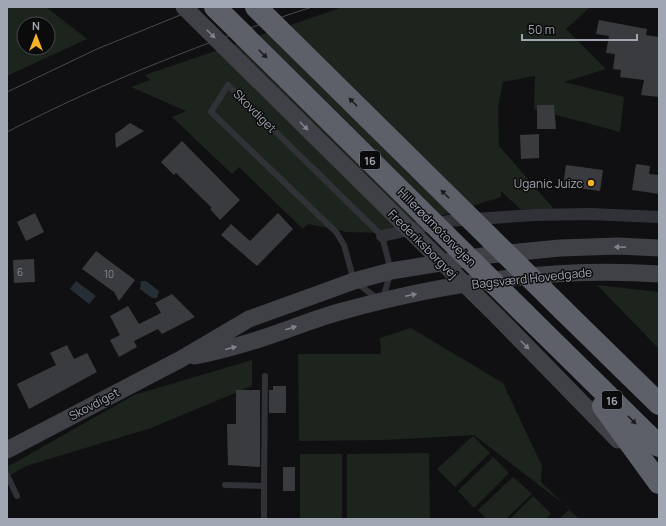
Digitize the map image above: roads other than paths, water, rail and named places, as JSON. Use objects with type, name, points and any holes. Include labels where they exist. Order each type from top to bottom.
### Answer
[{"type":"highway","name":"Hillerødmotorvejen","points":[[215,7],[659,446]]},
{"type":"highway","name":"16","points":[[256,7],[659,404]]},
{"type":"highway","points":[[563,310],[659,383]]},
{"type":"highway","points":[[565,353],[659,484]]},
{"type":"street","name":"Frederiksborgvej","points":[[184,7],[498,317],[659,484]]},
{"type":"street","points":[[382,236],[448,221],[526,215],[590,214],[659,217]]},
{"type":"street","name":"Bagsværd Hovedgade","points":[[354,281],[391,271],[489,255],[560,248],[618,246],[659,248]]},
{"type":"street","name":"Bagsværd Hovedgade","points":[[382,302],[440,289],[502,279],[586,271],[659,274]]},
{"type":"street","name":"Skovdiget","points":[[7,450],[181,360],[249,319],[354,281]]},
{"type":"street","name":"Skovdiget","points":[[181,360],[236,346],[340,312],[382,302]]},
{"type":"lane","name":"Skovdiget","points":[[354,281],[344,245],[336,232],[211,112],[228,85],[382,236]]},
{"type":"lane","points":[[354,281],[382,302],[391,271],[382,236]]},
{"type":"lane","points":[[264,519],[265,376]]},
{"type":"lane","points":[[7,475],[17,496]]},
{"type":"lane","points":[[225,485],[264,486]]},
{"type":"tram line","points":[[7,92],[97,49],[200,7]]},
{"type":"tram line","points":[[7,132],[44,113],[157,63],[312,7]]},
{"type":"place","name":"Uganic Juizc","points":[[591,183]]}]
